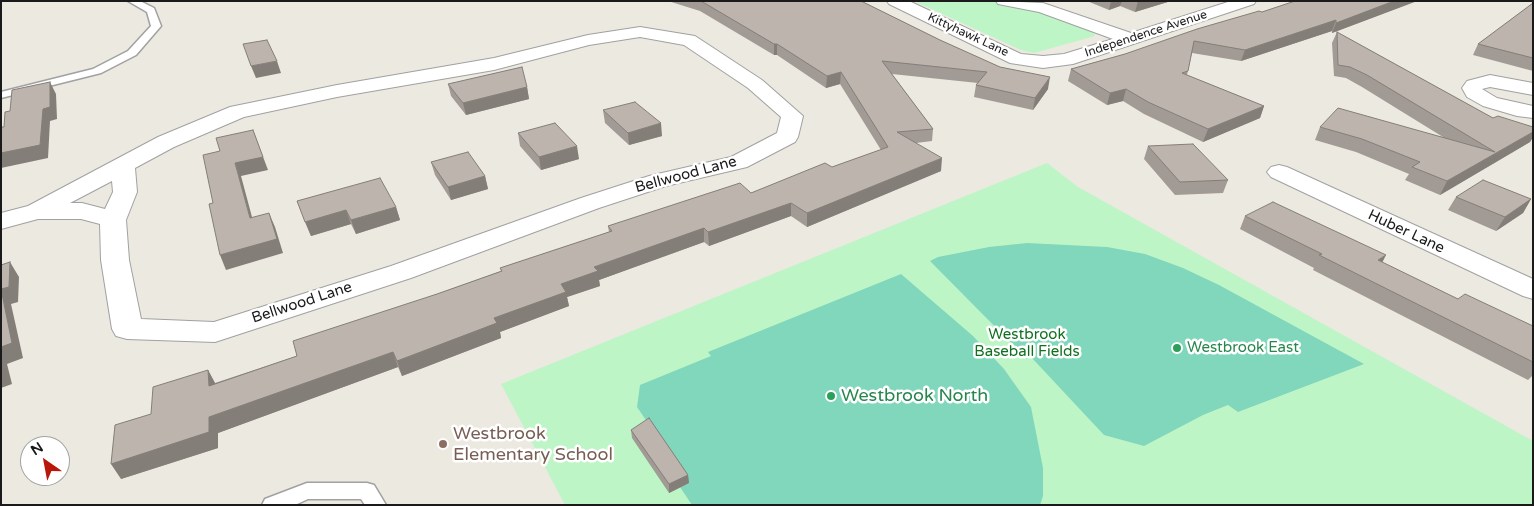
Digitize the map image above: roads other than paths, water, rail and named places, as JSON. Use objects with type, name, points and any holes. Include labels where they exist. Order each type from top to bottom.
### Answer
[{"type":"street","name":"Kittyhawk Lane","points":[[895,1],[1017,59],[1043,62]]},
{"type":"street","points":[[1004,1],[1043,8],[1130,39]]},
{"type":"street","name":"Independence Avenue","points":[[1043,62],[1066,60],[1248,1]]},
{"type":"street","name":"Bellwood Lane","points":[[1,221],[37,211],[123,165],[166,142],[238,112],[337,91],[494,64],[588,40],[640,32],[689,40],[755,84],[792,116],[787,137],[739,162],[658,181],[590,203],[401,272],[215,332],[128,329],[115,260],[113,220],[125,192],[123,165]]},
{"type":"street","points":[[1533,89],[1490,82],[1480,82],[1472,88],[1480,97],[1490,102],[1517,110],[1533,112]]},
{"type":"street","name":"Huber Lane","points":[[1279,172],[1533,290]]},
{"type":"street","name":"Bellwood Lane","points":[[37,211],[82,212],[113,220]]},
{"type":"lane","points":[[1,95],[97,71],[132,53],[156,26],[151,10],[132,1]]},
{"type":"lane","points":[[272,505],[307,491],[367,491],[376,505]]},
{"type":"place","name":"Westbrook East","points":[[1177,348]]},
{"type":"place","name":"Westbrook North","points":[[831,396]]},
{"type":"place","name":"Westbrook Elementary School","points":[[443,444]]},
{"type":"park label","name":"Westbrook Baseball Fields","points":[[1027,344]]}]
